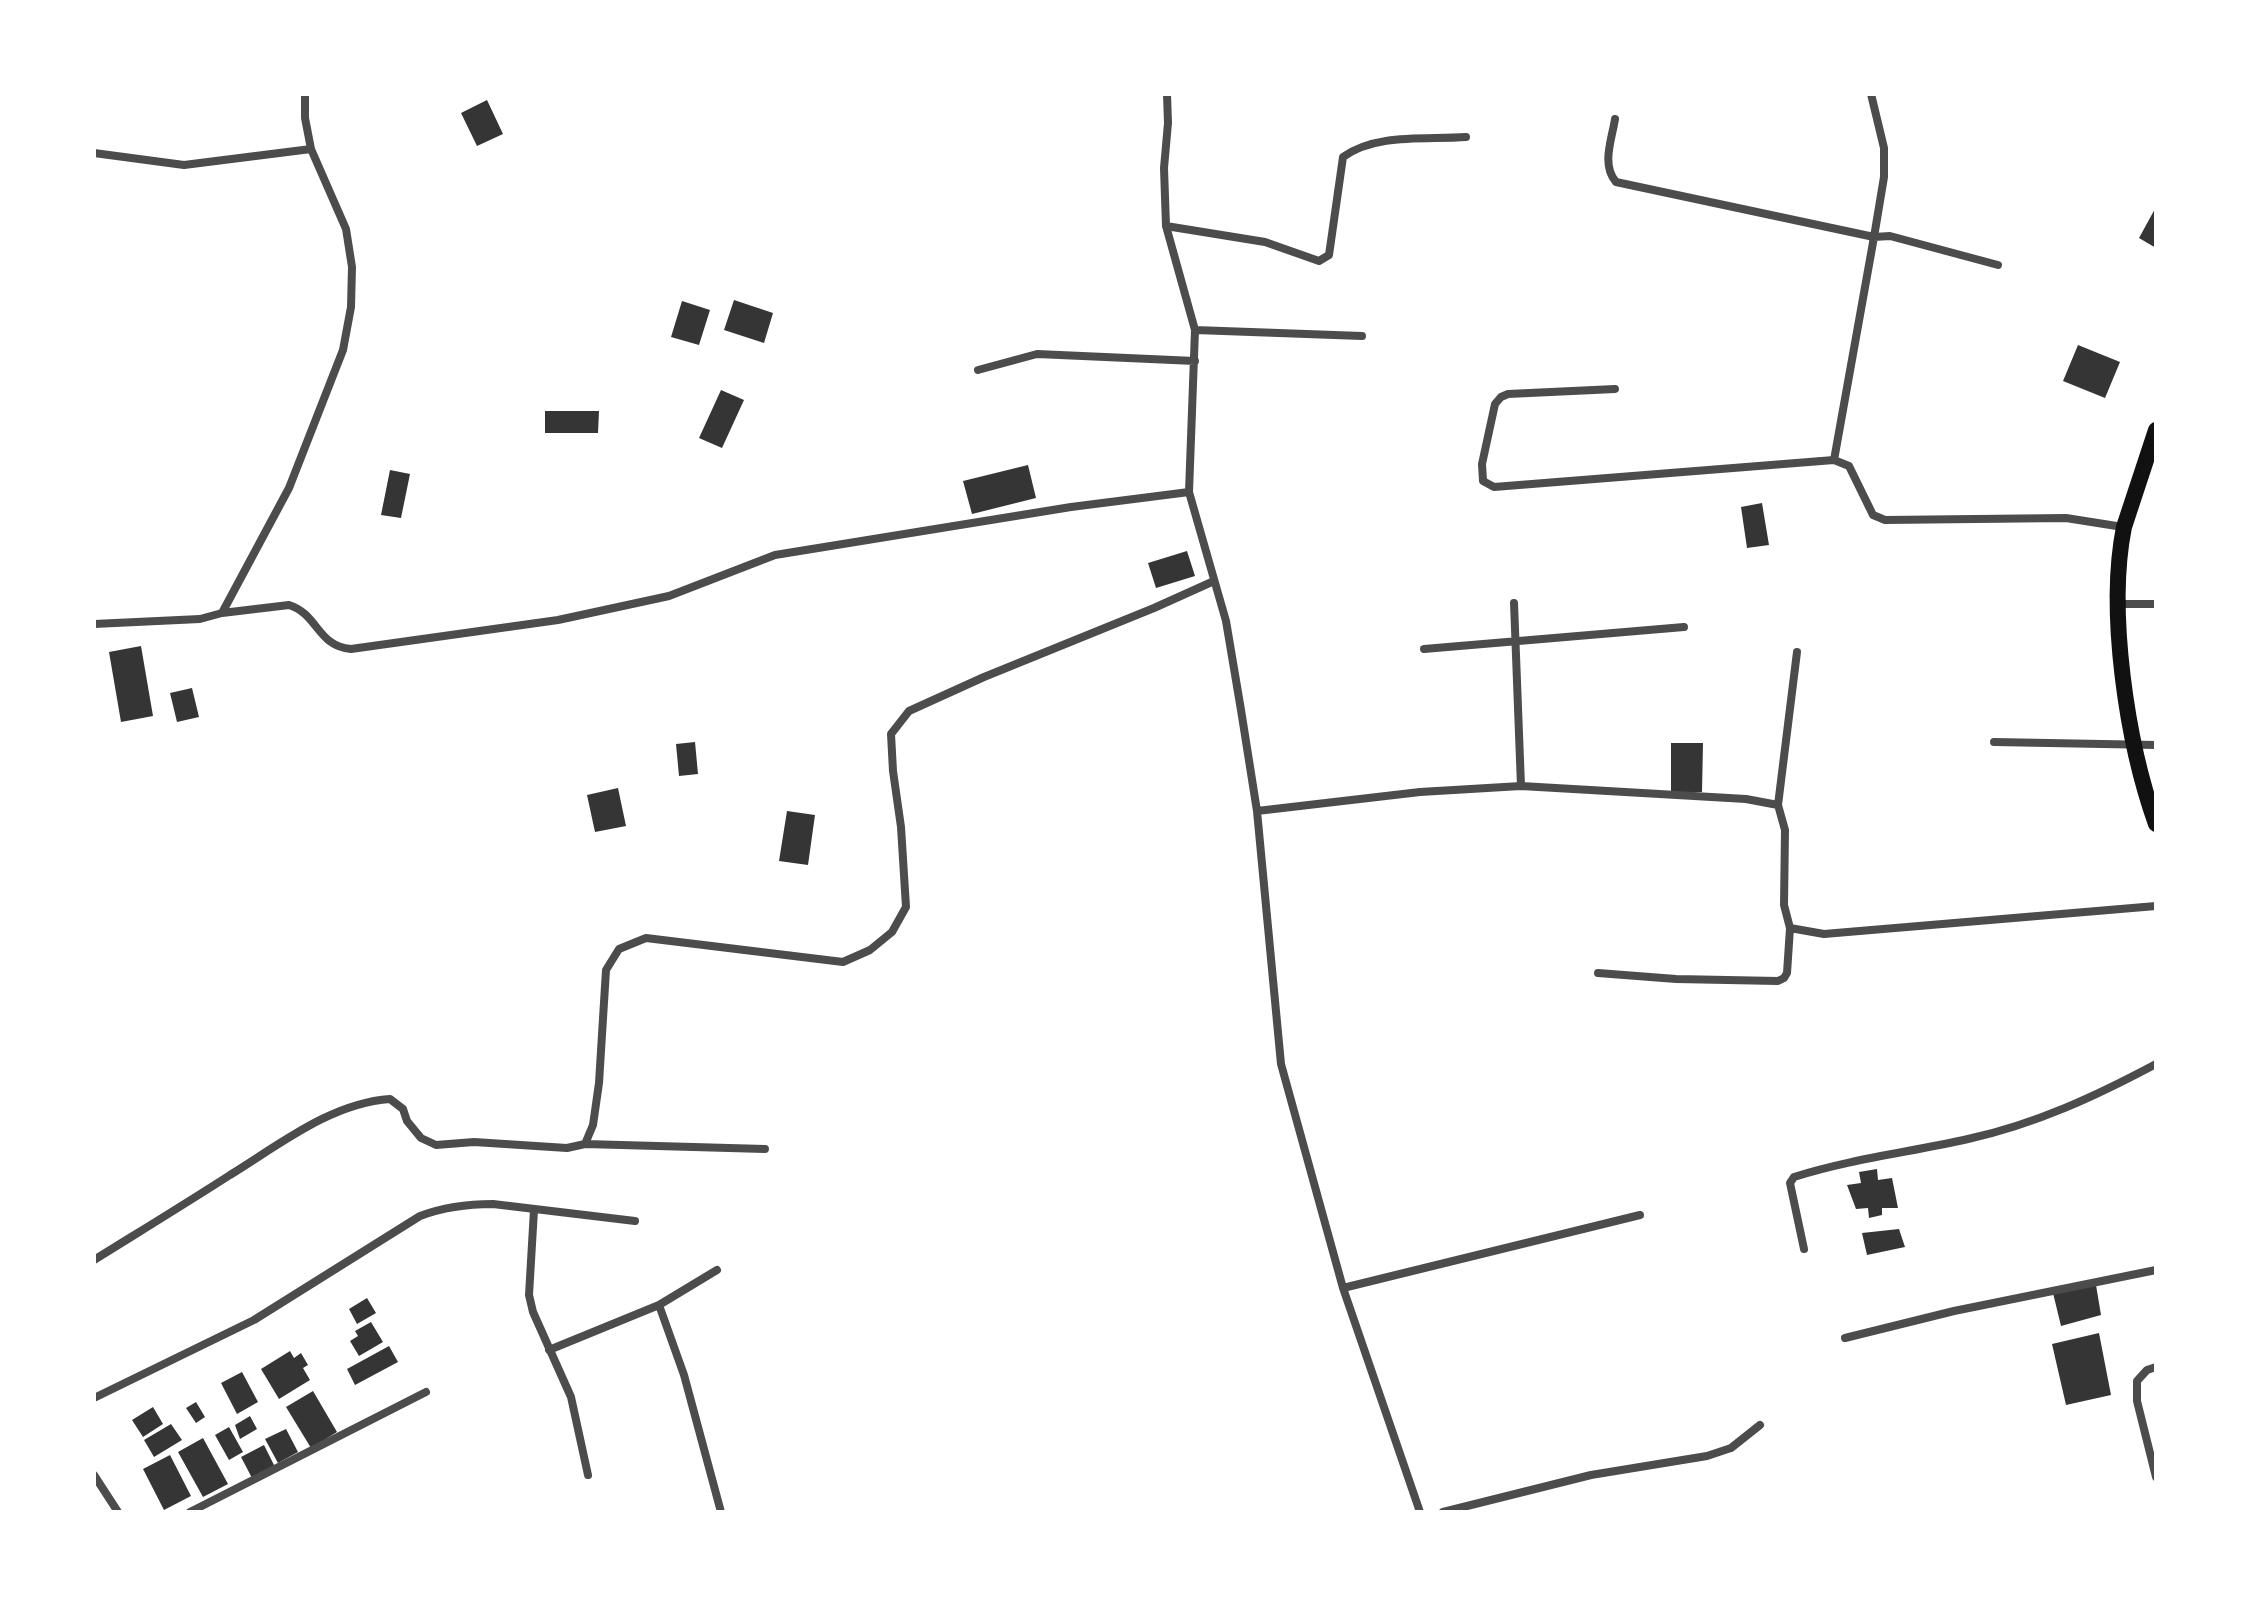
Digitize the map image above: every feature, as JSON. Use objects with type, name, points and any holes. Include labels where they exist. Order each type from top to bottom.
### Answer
[{"type":"main road","points":[[2156,430],[2124,527],[2119,604],[2124,696],[2156,824]]},
{"type":"street","points":[[222,613],[289,488],[343,350],[351,307],[352,267],[346,229],[311,149],[305,118],[305,94]]},
{"type":"street","points":[[1167,94],[1164,168],[1166,226],[1195,330],[1189,492],[1226,621],[1257,811],[1281,1064],[1343,1288],[1420,1512]]},
{"type":"street","points":[[1834,460],[1884,177],[1884,148],[1871,94]]},
{"type":"street","points":[[1615,119],[1608,161],[1611,176],[1616,182],[1874,237],[1890,236],[1998,265]]},
{"type":"street","points":[[1166,226],[1265,242],[1319,261],[1329,255],[1343,157],[1353,150],[1380,141],[1466,137]]},
{"type":"street","points":[[94,153],[184,165],[311,149]]},
{"type":"street","points":[[1195,330],[1362,336]]},
{"type":"street","points":[[978,370],[1037,354],[1195,361]]},
{"type":"street","points":[[1615,389],[1508,394],[1501,397],[1495,404],[1482,464],[1483,481],[1494,487],[1834,460],[1849,466],[1873,515],[1885,520],[2066,518],[2124,527]]},
{"type":"street","points":[[94,624],[200,619],[222,613],[289,605],[310,618],[328,642],[339,648],[351,649],[558,620],[669,596],[775,555],[1071,507],[1189,492]]},
{"type":"street","points":[[585,1144],[593,1125],[599,1083],[606,970],[619,949],[646,938],[843,962],[870,950],[892,932],[906,907],[891,734],[909,711],[1214,581]]},
{"type":"street","points":[[1514,603],[1521,786]]},
{"type":"street","points":[[2119,604],[2156,604]]},
{"type":"street","points":[[1424,649],[1684,627]]},
{"type":"street","points":[[1598,973],[1676,979],[1778,981],[1784,978],[1790,928],[1784,905],[1785,830],[1778,805],[1797,652]]},
{"type":"street","points":[[1994,742],[2156,745]]},
{"type":"street","points":[[1257,811],[1420,792],[1521,786],[1746,799],[1778,805]]},
{"type":"street","points":[[1790,928],[1824,934],[2156,906]]},
{"type":"street","points":[[1804,1249],[1790,1183],[1794,1177],[1971,1138],[2044,1118],[2102,1093],[2156,1064]]},
{"type":"street","points":[[94,1260],[280,1144],[333,1114],[367,1101],[390,1099],[403,1109],[407,1121],[421,1138],[436,1145],[474,1142],[567,1148],[585,1144],[765,1149]]},
{"type":"street","points":[[94,1398],[254,1320],[420,1216],[439,1209],[472,1204],[635,1221]]},
{"type":"street","points":[[534,1210],[529,1295],[533,1312],[571,1397],[588,1475]]},
{"type":"street","points":[[1343,1288],[1640,1215]]},
{"type":"street","points":[[549,1350],[659,1305],[717,1270]]},
{"type":"street","points":[[1845,1338],[1954,1311],[2156,1270]]},
{"type":"street","points":[[659,1305],[684,1375],[721,1512]]},
{"type":"street","points":[[2156,1367],[2147,1370],[2137,1381],[2137,1401],[2156,1477]]},
{"type":"street","points":[[190,1512],[426,1392]]},
{"type":"street","points":[[1443,1512],[1591,1475],[1707,1456],[1731,1448],[1760,1425]]},
{"type":"street","points":[[94,1475],[118,1512]]},
{"type":"building","points":[[487,100],[503,134],[477,146],[461,113]]},
{"type":"building","points":[[2156,207],[2156,248],[2139,238]]},
{"type":"building","points":[[734,300],[773,313],[764,343],[724,330]]},
{"type":"building","points":[[682,301],[710,310],[699,345],[671,337]]},
{"type":"building","points":[[2078,345],[2120,362],[2105,398],[2063,381]]},
{"type":"building","points":[[721,390],[744,400],[722,448],[699,438]]},
{"type":"building","points":[[545,411],[599,411],[598,433],[545,433]]},
{"type":"building","points":[[1028,465],[1036,498],[972,514],[963,481]]},
{"type":"building","points":[[390,470],[410,474],[401,518],[381,515]]},
{"type":"building","points":[[1762,503],[1769,545],[1747,548],[1741,507]]},
{"type":"building","points":[[1187,551],[1195,576],[1156,588],[1148,563]]},
{"type":"building","points":[[141,646],[153,716],[121,722],[109,652]]},
{"type":"building","points":[[192,688],[199,717],[177,722],[170,693]]},
{"type":"building","points":[[695,742],[698,774],[679,776],[676,744]]},
{"type":"building","points":[[1671,743],[1703,743],[1702,792],[1671,792]]},
{"type":"building","points":[[618,788],[626,826],[595,832],[587,795]]},
{"type":"building","points":[[787,811],[815,815],[808,865],[779,861]]},
{"type":"building","points":[[1877,1169],[1878,1180],[1892,1178],[1898,1208],[1882,1208],[1882,1215],[1869,1218],[1868,1208],[1856,1209],[1847,1185],[1861,1183],[1859,1172]]},
{"type":"building","points":[[1899,1229],[1905,1247],[1867,1255],[1862,1233]]},
{"type":"building","points":[[2096,1285],[2101,1315],[2061,1326],[2053,1293]]},
{"type":"building","points":[[367,1298],[376,1313],[357,1324],[349,1309]]},
{"type":"building","points":[[371,1322],[383,1342],[359,1356],[350,1341],[358,1336],[355,1331]]},
{"type":"building","points":[[2099,1333],[2111,1395],[2066,1405],[2052,1344]]},
{"type":"building","points":[[389,1346],[398,1362],[355,1385],[347,1369]]},
{"type":"building","points":[[290,1351],[294,1358],[301,1353],[308,1365],[303,1368],[310,1380],[279,1399],[261,1369]]},
{"type":"building","points":[[242,1372],[258,1402],[237,1414],[221,1383]]},
{"type":"building","points":[[313,1391],[337,1432],[311,1448],[286,1407]]},
{"type":"building","points":[[196,1402],[205,1417],[196,1423],[186,1408]]},
{"type":"building","points":[[153,1407],[163,1424],[143,1437],[132,1420]]},
{"type":"building","points":[[250,1416],[257,1429],[240,1439],[235,1425]]},
{"type":"building","points":[[171,1424],[182,1440],[154,1457],[144,1440]]},
{"type":"building","points":[[229,1427],[243,1452],[229,1460],[215,1435]]},
{"type":"building","points":[[286,1429],[298,1452],[278,1463],[265,1439]]},
{"type":"building","points":[[203,1438],[228,1484],[203,1497],[178,1452]]},
{"type":"building","points":[[264,1445],[275,1467],[252,1478],[241,1457]]},
{"type":"building","points":[[170,1455],[191,1496],[164,1510],[143,1469]]}]
